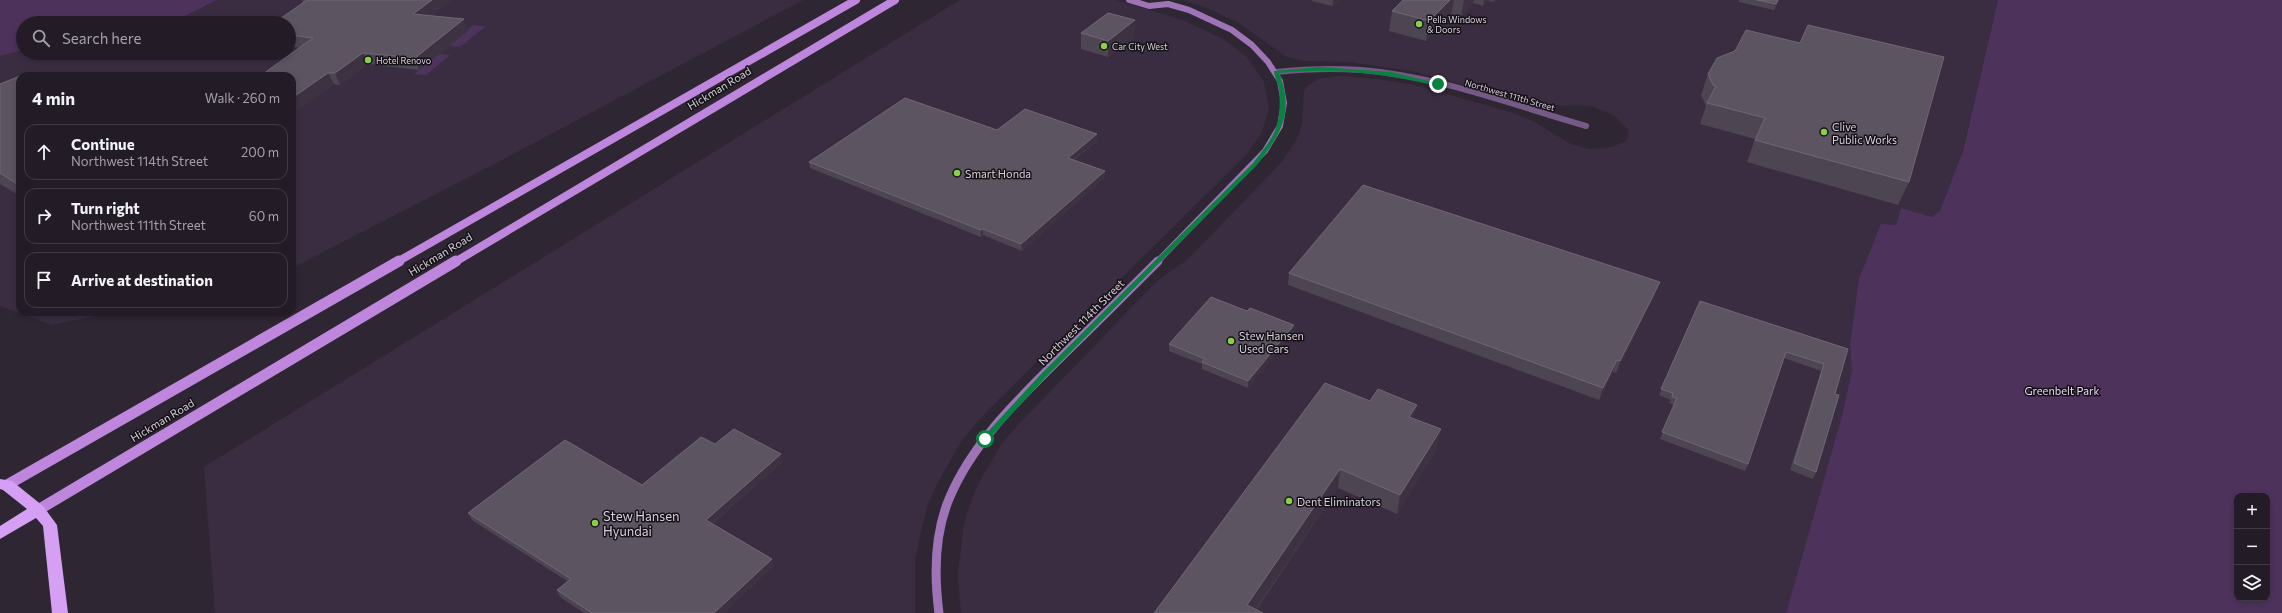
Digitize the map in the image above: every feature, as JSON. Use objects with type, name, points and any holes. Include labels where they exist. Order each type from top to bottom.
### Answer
[{"type":"highway","points":[[2,486],[38,510],[50,525],[60,613]]},
{"type":"highway","name":"Hickman Road","points":[[0,533],[38,510]]},
{"type":"main road","name":"Hickman Road","points":[[2,486],[856,0]]},
{"type":"main road","name":"Hickman Road","points":[[38,510],[895,0]]},
{"type":"street","points":[[1129,0],[1150,6],[1164,2],[1208,18],[1229,28],[1254,46],[1268,60],[1276,72]]},
{"type":"street","name":"Northwest 111th Street","points":[[1276,72],[1320,68],[1391,74],[1438,84],[1586,126]]},
{"type":"street","name":"Northwest 114th Street","points":[[939,613],[936,595],[937,546],[944,516],[955,487],[969,461],[1003,417],[1254,164],[1271,143],[1280,127],[1284,111],[1282,91],[1276,72]]},
{"type":"shaded area","points":[[217,0],[803,0],[502,160],[296,266],[296,72],[16,72],[16,312],[0,306],[0,56],[16,52],[16,60],[296,60],[296,16],[185,16]]},
{"type":"shaded area","points":[[960,0],[1116,0],[1183,20],[1223,39],[1247,57],[1264,82],[1269,110],[1261,134],[1246,155],[987,411],[962,440],[937,484],[928,504],[915,560],[915,613],[215,613],[204,467]]},
{"type":"shaded area","points":[[1182,0],[1998,0],[1946,221],[1901,208],[1786,613],[961,613],[958,574],[964,524],[971,501],[981,479],[1002,443],[1158,280],[1186,261],[1280,164],[1296,141],[1302,124],[1304,90],[1310,84],[1319,79],[1339,76],[1377,79],[1414,85],[1514,113],[1536,123],[1571,144],[1589,149],[1612,147],[1626,141],[1628,136],[1628,130],[1615,116],[1591,106],[1539,105],[1412,71],[1350,62],[1303,61],[1287,57],[1239,23],[1207,8]]},
{"type":"shaded area","points":[[27,316],[96,316],[52,325]]},
{"type":"green space","points":[[0,0],[217,0],[185,16],[16,16],[16,52],[0,56]]},
{"type":"green space","name":"Greenbelt Park","points":[[1998,0],[2282,0],[2282,613],[1786,613],[1843,412],[1852,370],[1850,345],[1859,279],[1881,224],[1896,225],[1901,208],[1932,217],[1940,211],[1963,151]]},
{"type":"green space","points":[[473,25],[486,26],[460,47],[449,46]]},
{"type":"green space","points":[[439,54],[450,55],[426,75],[414,74]]},
{"type":"building","name":"Hotel Renovo","points":[[307,0],[432,0],[413,14],[464,19],[415,58],[363,53],[335,73],[328,73],[296,95],[296,72],[266,72],[282,60],[296,60],[296,50],[313,38],[296,36],[296,16],[284,16]]},
{"type":"building","points":[[1403,0],[1450,0],[1429,21],[1392,11]]},
{"type":"building","points":[[1757,0],[1778,0],[1776,4]]},
{"type":"building","points":[[1108,13],[1135,20],[1108,41],[1081,33]]},
{"type":"building","name":"Clive Public Works","points":[[1808,25],[1944,57],[1909,182],[1755,140],[1765,118],[1707,103],[1716,86],[1713,85],[1708,74],[1717,58],[1735,51],[1746,30],[1800,43]]},
{"type":"building","points":[[16,78],[16,183],[0,173],[0,84]]},
{"type":"building","name":"Smart Honda","points":[[905,98],[997,130],[1025,109],[1097,134],[1068,158],[1105,171],[1021,244],[983,229],[981,230],[809,162]]},
{"type":"building","points":[[1363,185],[1660,282],[1620,361],[1617,360],[1603,388],[1289,273]]},
{"type":"building","name":"Stew Hansen Used Cars","points":[[1211,297],[1247,311],[1250,308],[1294,325],[1248,381],[1202,362],[1205,359],[1169,344]]},
{"type":"building","points":[[1700,301],[1848,349],[1835,394],[1839,395],[1816,472],[1794,463],[1824,364],[1786,352],[1748,464],[1662,432],[1677,398],[1672,397],[1673,393],[1661,389]]},
{"type":"building","name":"Dent Eliminators","points":[[1325,383],[1370,401],[1378,389],[1417,405],[1409,417],[1441,429],[1400,495],[1340,469],[1247,605],[1263,613],[1154,613]]},
{"type":"building","name":"Stew Hansen Hyundai","points":[[734,429],[781,454],[706,520],[772,559],[714,613],[592,613],[557,590],[571,579],[468,513],[565,440],[642,485],[701,437],[715,444]]},
{"type":"place","name":"Pella Windows & Doors","points":[[1419,24]]},
{"type":"place","name":"Car City West","points":[[1104,46]]},
{"type":"place","name":"Hotel Renovo","points":[[368,60]]},
{"type":"place","name":"Clive Public Works","points":[[1824,132]]},
{"type":"place","name":"Smart Honda","points":[[957,173]]},
{"type":"place","name":"Stew Hansen Used Cars","points":[[1231,341]]},
{"type":"place","name":"Dent Eliminators","points":[[1289,501]]},
{"type":"place","name":"Stew Hansen Hyundai","points":[[595,523]]},
{"type":"route","points":[[985,439],[1003,417],[1044,375],[1254,164],[1271,143],[1280,127],[1284,111],[1281,85],[1276,72],[1320,68],[1351,69],[1391,74],[1438,84]]}]
